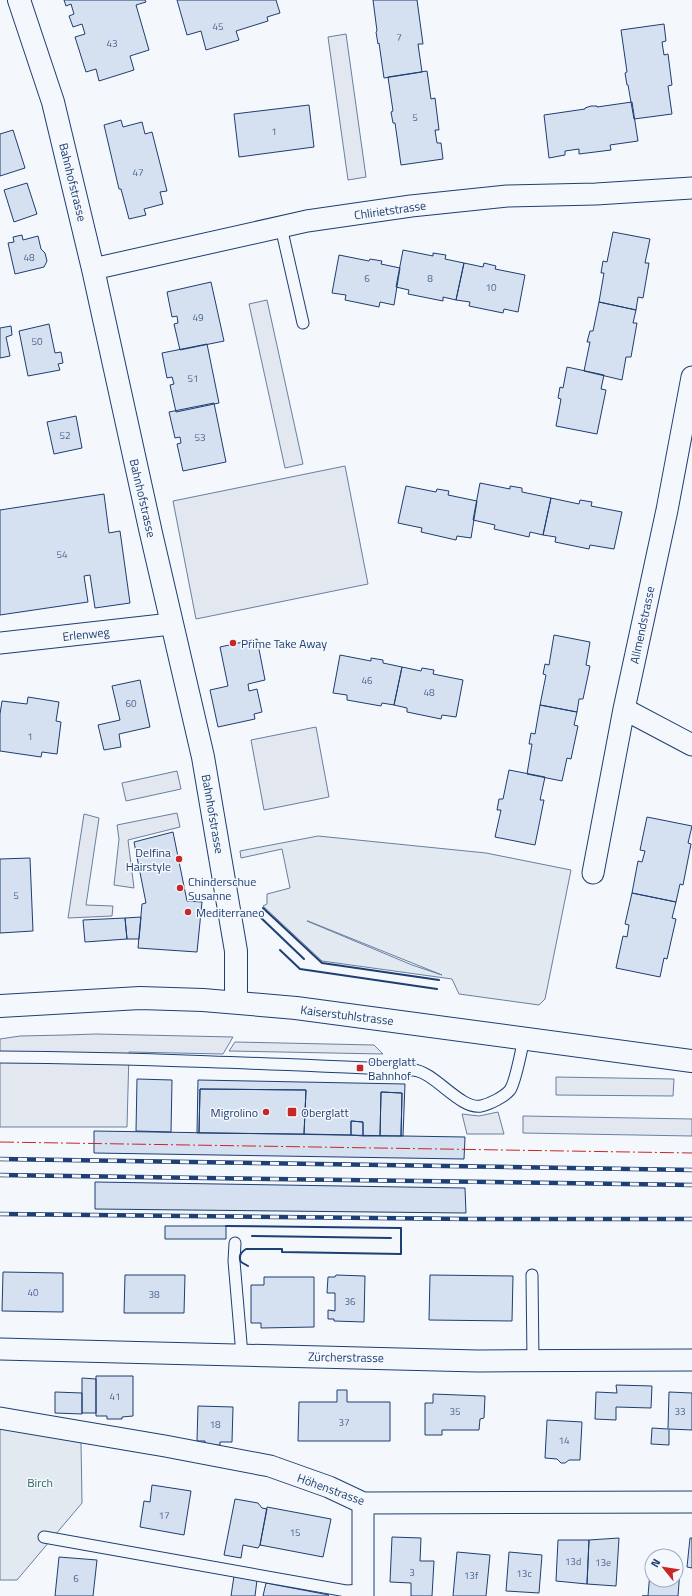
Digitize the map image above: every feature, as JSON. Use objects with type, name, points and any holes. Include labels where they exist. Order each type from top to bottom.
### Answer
[{"type":"street","name":"Bahnhofstrasse","points":[[19,0],[53,102],[94,269],[111,357],[171,624],[203,757],[234,936],[237,961],[236,1002]]},
{"type":"street","name":"Chlirietstrasse","points":[[94,269],[307,221],[411,206],[507,196],[596,194],[692,188]]},
{"type":"street","name":"Allmendstrasse","points":[[593,873],[624,709],[667,510],[692,377]]},
{"type":"street","name":"Erlenweg","points":[[0,643],[171,624]]},
{"type":"street","points":[[624,709],[692,745]]},
{"type":"street","name":"Kaiserstuhlstrasse","points":[[0,1006],[140,998],[236,1002],[296,1008],[692,1061]]},
{"type":"street","name":"Zürcherstrasse","points":[[0,1349],[478,1361],[692,1360]]},
{"type":"street","name":"Höhenstrasse","points":[[0,1418],[165,1446],[270,1466],[329,1487],[363,1503],[692,1502]]},
{"type":"street","points":[[363,1503],[363,1593]]},
{"type":"lane","points":[[281,227],[303,323]]},
{"type":"lane","points":[[0,1057],[130,1058],[419,1070],[468,1104],[480,1106],[493,1102],[511,1089],[520,1059],[524,1038]]},
{"type":"lane","points":[[235,1243],[234,1261],[242,1355]]},
{"type":"lane","points":[[532,1275],[533,1361]]},
{"type":"lane","points":[[44,1537],[363,1593]]},
{"type":"green space","points":[[318,836],[486,853],[571,870],[545,999],[539,1005],[459,994],[452,979],[322,961],[263,906],[267,904],[267,894],[290,888],[282,849],[241,858],[240,851]],"holes":[[[308,921],[442,975],[412,965]]]},
{"type":"green space","name":"Birch","points":[[0,1420],[81,1442],[82,1503],[17,1580],[0,1580]]},
{"type":"shaded area","points":[[346,34],[366,177],[348,180],[328,37]]},
{"type":"shaded area","points":[[267,300],[303,464],[285,468],[249,304]]},
{"type":"shaded area","points":[[345,466],[368,584],[196,619],[173,501]]},
{"type":"shaded area","points":[[316,727],[329,797],[264,810],[251,740]]},
{"type":"shaded area","points":[[177,771],[181,789],[126,801],[122,783]]},
{"type":"shaded area","points":[[177,813],[180,827],[128,840],[134,888],[114,885],[119,839],[117,825]]},
{"type":"shaded area","points":[[84,814],[99,818],[86,905],[113,906],[112,916],[68,918]]},
{"type":"shaded area","points":[[96,1034],[233,1037],[223,1054],[129,1052],[127,1127],[0,1127],[0,1039],[20,1036]]},
{"type":"shaded area","points":[[235,1042],[374,1045],[383,1054],[229,1051]]},
{"type":"shaded area","points":[[556,1077],[674,1079],[673,1096],[556,1095]]},
{"type":"shaded area","points":[[498,1112],[504,1134],[467,1134],[462,1114],[479,1116]]},
{"type":"shaded area","points":[[523,1116],[692,1119],[692,1136],[523,1133]]},
{"type":"building","points":[[64,0],[145,0],[146,2],[136,5],[149,50],[130,56],[134,70],[99,81],[96,69],[86,72],[75,37],[85,34],[82,24],[73,27],[69,16],[74,14],[71,4],[66,6]]},
{"type":"building","points":[[177,0],[276,0],[280,13],[267,17],[268,21],[236,31],[239,40],[206,50],[201,31],[187,35]]},
{"type":"building","points":[[373,0],[417,0],[423,44],[418,44],[422,72],[384,78],[376,32]]},
{"type":"building","points":[[664,24],[666,41],[662,42],[664,55],[668,54],[672,85],[668,86],[672,114],[634,119],[625,73],[627,72],[621,30]]},
{"type":"building","points":[[427,71],[431,99],[435,98],[439,130],[435,130],[437,143],[441,143],[443,159],[401,165],[395,123],[393,123],[391,112],[393,111],[388,77]]},
{"type":"building","points":[[632,102],[638,141],[610,145],[611,150],[579,154],[579,149],[565,151],[565,155],[549,158],[544,115],[585,109],[591,106],[597,107]]},
{"type":"building","points":[[309,105],[314,147],[239,157],[234,114]]},
{"type":"building","points":[[121,120],[123,127],[142,122],[145,134],[152,132],[167,191],[160,192],[163,204],[144,209],[146,215],[129,219],[121,189],[119,189],[104,125]]},
{"type":"building","points":[[13,130],[25,168],[0,176],[0,134]]},
{"type":"building","points":[[27,183],[37,214],[14,222],[4,190]]},
{"type":"building","points":[[613,232],[650,239],[645,263],[649,263],[643,298],[638,297],[636,310],[599,302],[604,273],[601,273],[603,261],[607,262]]},
{"type":"building","points":[[22,235],[23,240],[38,236],[41,249],[45,253],[47,261],[44,267],[15,274],[8,243],[14,242],[13,237]]},
{"type":"building","points":[[403,250],[433,256],[433,253],[446,255],[445,259],[464,263],[456,300],[443,297],[443,301],[408,294],[409,290],[396,287]]},
{"type":"building","points":[[339,255],[369,261],[370,259],[382,261],[381,264],[400,268],[394,305],[380,302],[379,307],[345,300],[346,295],[332,293]]},
{"type":"building","points":[[464,263],[483,267],[484,263],[496,266],[495,269],[525,275],[518,312],[504,309],[503,313],[469,306],[470,302],[456,300]]},
{"type":"building","points":[[211,282],[224,341],[180,350],[174,324],[178,323],[177,316],[172,317],[167,292]]},
{"type":"building","points":[[599,302],[636,310],[633,323],[637,323],[631,357],[626,357],[622,380],[584,371],[590,342],[587,342],[590,331],[593,331]]},
{"type":"building","points":[[49,324],[55,353],[61,352],[63,363],[58,364],[60,370],[28,376],[19,331]]},
{"type":"building","points":[[11,326],[12,335],[6,337],[10,356],[0,358],[0,328]]},
{"type":"building","points":[[207,344],[219,403],[176,412],[170,385],[174,384],[172,377],[167,378],[162,353]]},
{"type":"building","points":[[567,367],[604,375],[601,389],[606,390],[597,434],[556,426],[561,399],[558,398],[560,387],[563,388]]},
{"type":"building","points":[[214,403],[226,462],[183,471],[177,444],[181,443],[180,437],[175,438],[169,412]]},
{"type":"building","points":[[76,416],[82,448],[54,454],[47,422]]},
{"type":"building","points":[[480,483],[510,489],[510,486],[522,488],[522,492],[551,498],[543,535],[530,532],[529,537],[494,529],[495,525],[473,520]]},
{"type":"building","points":[[406,486],[436,492],[437,489],[449,491],[448,495],[477,501],[471,538],[457,536],[456,540],[421,532],[422,528],[398,523]]},
{"type":"building","points":[[104,494],[109,533],[120,531],[130,603],[95,608],[90,575],[84,576],[88,602],[0,615],[0,510]]},
{"type":"building","points":[[551,498],[579,504],[580,500],[592,502],[591,506],[622,512],[614,549],[590,545],[589,549],[555,542],[556,537],[543,535]]},
{"type":"building","points":[[554,635],[590,642],[586,665],[590,666],[583,699],[579,699],[577,712],[540,705],[546,675],[543,674],[545,664],[549,665]]},
{"type":"building","points":[[257,639],[265,680],[248,684],[249,691],[257,689],[262,712],[254,714],[255,719],[218,727],[210,690],[228,686],[220,647]]},
{"type":"building","points":[[340,655],[371,661],[371,658],[383,660],[383,663],[402,667],[394,705],[382,703],[381,706],[347,700],[347,695],[333,693]]},
{"type":"building","points":[[402,667],[421,671],[422,668],[434,670],[433,674],[463,680],[456,717],[442,715],[441,719],[407,712],[407,708],[394,705]]},
{"type":"building","points":[[140,680],[150,727],[119,734],[121,747],[104,750],[98,725],[120,720],[112,686]]},
{"type":"building","points":[[28,697],[59,702],[56,721],[61,722],[57,754],[42,752],[41,757],[0,751],[0,714],[2,701],[27,704]]},
{"type":"building","points":[[540,705],[577,712],[574,725],[578,726],[571,759],[567,758],[562,781],[527,774],[532,744],[529,744],[531,733],[535,734]]},
{"type":"building","points":[[509,770],[545,777],[540,800],[544,800],[535,845],[495,837],[501,810],[497,810],[499,799],[503,799]]},
{"type":"building","points":[[647,817],[692,826],[688,843],[691,844],[683,885],[680,884],[676,902],[632,893],[638,861],[642,862],[645,851],[640,850]]},
{"type":"building","points":[[173,832],[187,901],[202,902],[197,952],[138,948],[142,904],[146,903],[134,842]]},
{"type":"building","points":[[30,858],[33,931],[0,933],[0,859]]},
{"type":"building","points":[[632,893],[676,902],[672,918],[676,919],[667,959],[664,958],[660,977],[616,968],[623,936],[627,937],[629,925],[625,924]]},
{"type":"building","points":[[141,917],[139,939],[127,939],[125,918]]},
{"type":"building","points":[[125,918],[127,939],[85,942],[83,920]]},
{"type":"building","points":[[137,1079],[172,1080],[171,1132],[136,1131]]},
{"type":"building","points":[[198,1080],[405,1084],[403,1136],[401,1136],[402,1093],[381,1092],[380,1136],[363,1136],[363,1122],[351,1121],[351,1135],[304,1134],[306,1090],[200,1089],[199,1133],[197,1133]]},
{"type":"building","points":[[200,1089],[306,1090],[304,1134],[199,1133]]},
{"type":"building","points":[[381,1092],[402,1093],[401,1136],[380,1136]]},
{"type":"building","points":[[351,1121],[363,1122],[363,1136],[351,1135]]},
{"type":"building","points":[[94,1131],[465,1137],[464,1159],[94,1153]]},
{"type":"building","points":[[95,1182],[465,1188],[466,1213],[95,1209]]},
{"type":"building","points":[[165,1226],[226,1226],[226,1239],[165,1239]]},
{"type":"building","points":[[3,1272],[63,1273],[63,1312],[2,1311]]},
{"type":"building","points":[[125,1275],[185,1275],[184,1313],[124,1313]]},
{"type":"building","points":[[336,1275],[365,1276],[364,1322],[334,1321],[334,1319],[328,1319],[328,1310],[335,1311],[335,1293],[327,1293],[328,1277],[335,1277]]},
{"type":"building","points":[[430,1275],[513,1276],[512,1321],[429,1320]]},
{"type":"building","points":[[264,1277],[314,1277],[314,1327],[261,1328],[261,1323],[251,1323],[251,1285],[264,1285]]},
{"type":"building","points":[[96,1376],[133,1376],[133,1416],[122,1417],[122,1419],[107,1419],[107,1416],[96,1416]]},
{"type":"building","points":[[82,1378],[96,1379],[96,1413],[82,1413]]},
{"type":"building","points":[[616,1385],[652,1386],[651,1408],[616,1407],[616,1420],[595,1419],[596,1392],[617,1393]]},
{"type":"building","points":[[337,1390],[347,1390],[347,1402],[390,1402],[390,1441],[298,1441],[299,1402],[337,1402]]},
{"type":"building","points":[[55,1392],[82,1393],[82,1414],[55,1413]]},
{"type":"building","points":[[669,1392],[692,1393],[692,1430],[669,1429],[669,1445],[651,1444],[652,1428],[668,1429]]},
{"type":"building","points":[[433,1394],[485,1396],[484,1418],[480,1419],[479,1430],[442,1430],[442,1435],[425,1435],[425,1403],[433,1403]]},
{"type":"building","points":[[198,1406],[233,1407],[232,1442],[220,1442],[220,1445],[205,1445],[205,1441],[197,1441]]},
{"type":"building","points":[[547,1420],[582,1422],[580,1460],[569,1460],[565,1463],[561,1463],[557,1459],[545,1458]]},
{"type":"building","points":[[152,1485],[191,1491],[184,1535],[140,1527],[144,1501],[150,1502]]},
{"type":"building","points":[[235,1499],[258,1503],[262,1508],[267,1509],[260,1545],[258,1548],[243,1545],[241,1558],[224,1555]]},
{"type":"building","points":[[267,1507],[331,1519],[323,1557],[260,1545]]},
{"type":"building","points":[[392,1537],[421,1538],[420,1561],[434,1561],[432,1596],[411,1596],[411,1583],[390,1582]]},
{"type":"building","points":[[619,1538],[616,1586],[587,1584],[589,1540]]},
{"type":"building","points":[[690,1538],[692,1538],[692,1568],[687,1567]]},
{"type":"building","points":[[558,1540],[589,1540],[587,1584],[556,1581]]},
{"type":"building","points":[[457,1552],[490,1555],[486,1596],[453,1596]]},
{"type":"building","points":[[509,1552],[542,1555],[539,1593],[506,1591]]},
{"type":"building","points":[[59,1557],[97,1560],[93,1596],[55,1596]]},
{"type":"building","points":[[234,1576],[257,1580],[255,1596],[231,1596]]},
{"type":"building","points":[[266,1583],[329,1595],[263,1596]]},
{"type":"building","points":[[649,1588],[679,1588],[678,1596],[648,1596]]},
{"type":"railway","points":[[0,1159],[692,1170]]},
{"type":"railway","points":[[0,1175],[692,1185]]},
{"type":"railway","points":[[0,1214],[469,1219],[692,1219]]},
{"type":"wall","points":[[263,908],[322,963],[439,980]]},
{"type":"wall","points":[[257,914],[304,959]]},
{"type":"wall","points":[[280,950],[300,969],[437,989]]},
{"type":"wall","points":[[226,1226],[401,1228],[401,1254],[282,1252],[282,1249],[246,1249],[241,1253],[240,1258],[241,1262],[248,1266]]},
{"type":"wall","points":[[252,1236],[391,1238]]},
{"type":"power","points":[[0,1142],[692,1153]]},
{"type":"place","name":"Prime Take Away","points":[[233,643]]},
{"type":"place","name":"Delfina Hairstyle","points":[[179,859]]},
{"type":"place","name":"Chinderschue Susanne","points":[[180,888]]},
{"type":"place","name":"Mediterraneo","points":[[188,912]]},
{"type":"place","name":"Oberglatt Bahnhof","points":[[360,1068]]},
{"type":"place","name":"Migrolino","points":[[266,1112]]},
{"type":"place","name":"Oberglatt","points":[[292,1112]]}]
